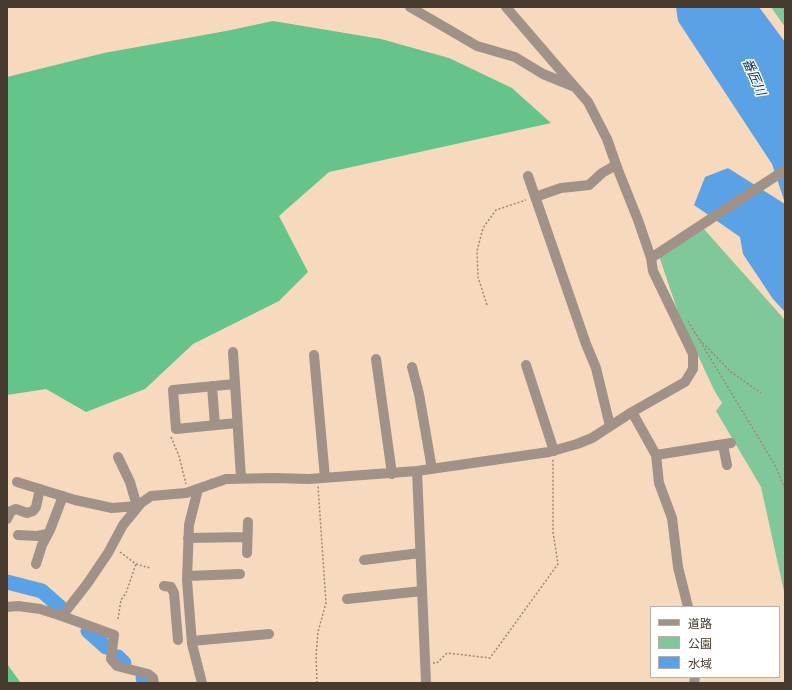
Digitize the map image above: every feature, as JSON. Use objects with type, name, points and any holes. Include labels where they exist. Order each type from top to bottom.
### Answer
[{"type":"street","points":[[410,7],[477,46],[515,57],[543,74],[575,87]]},
{"type":"street","points":[[62,616],[87,584],[112,546],[123,525],[139,504],[151,496],[193,490],[226,479],[321,478],[392,474],[554,451],[592,438],[632,412],[685,382],[693,369],[693,354],[653,271],[638,220],[607,139],[588,102],[506,7]]},
{"type":"street","points":[[535,197],[561,188],[589,185],[616,165]]},
{"type":"street","points":[[650,258],[785,170]]},
{"type":"street","points":[[528,176],[586,344],[596,368],[610,426]]},
{"type":"street","points":[[233,352],[241,478]]},
{"type":"street","points":[[314,355],[321,478]]},
{"type":"street","points":[[376,359],[392,474]]},
{"type":"street","points":[[526,365],[554,451]]},
{"type":"street","points":[[412,367],[419,394],[432,469]]},
{"type":"street","points":[[235,384],[174,390],[176,429],[237,423]]},
{"type":"street","points":[[212,386],[215,425]]},
{"type":"street","points":[[632,412],[656,454],[659,483],[672,518],[678,567],[688,606]]},
{"type":"street","points":[[656,454],[727,444],[727,464]]},
{"type":"street","points":[[118,457],[139,504]]},
{"type":"street","points":[[417,471],[426,683]]},
{"type":"street","points":[[17,482],[63,496],[112,508],[139,504]]},
{"type":"street","points":[[7,519],[11,511],[16,510],[27,513],[33,511],[36,507],[40,489]]},
{"type":"street","points":[[193,490],[188,538],[187,576],[192,641],[202,683]]},
{"type":"street","points":[[36,564],[42,545],[63,496]]},
{"type":"street","points":[[247,553],[248,522]]},
{"type":"street","points":[[18,535],[37,536],[47,534]]},
{"type":"street","points":[[188,538],[247,537]]},
{"type":"street","points":[[364,560],[420,553]]},
{"type":"street","points":[[187,576],[240,574]]},
{"type":"street","points":[[164,586],[171,588],[174,593],[178,640]]},
{"type":"street","points":[[347,599],[422,591]]},
{"type":"street","points":[[174,597],[188,595]]},
{"type":"street","points":[[7,607],[18,606],[40,609],[114,635],[111,659],[117,666],[148,674],[153,678],[154,683]]},
{"type":"street","points":[[192,641],[269,634]]},
{"type":"path","points":[[781,7],[785,12]]},
{"type":"path","points":[[487,305],[478,277],[477,250],[483,228],[496,210],[535,197]]},
{"type":"path","points":[[686,319],[776,467],[785,489]]},
{"type":"path","points":[[698,337],[731,372],[761,393]]},
{"type":"path","points":[[169,433],[193,490]]},
{"type":"path","points":[[425,664],[437,663],[447,653],[490,658],[558,564],[553,532],[554,451]]},
{"type":"path","points":[[317,683],[316,655],[318,632],[326,603],[321,478]]},
{"type":"path","points":[[112,546],[136,564],[150,568]]},
{"type":"path","points":[[118,619],[121,600],[126,593],[136,564]]},
{"type":"green space","points":[[771,7],[785,7],[785,27]]},
{"type":"green space","points":[[273,21],[381,39],[449,58],[512,88],[551,123],[329,172],[279,216],[308,272],[279,301],[193,344],[145,389],[86,412],[46,389],[7,395],[7,77],[104,53]]},
{"type":"green space","points":[[703,228],[785,320],[785,596],[761,487],[716,411],[722,403],[714,390],[678,312],[659,256]]},
{"type":"green space","points":[[7,664],[21,683],[7,683]]},
{"type":"water","name":"番匠川","points":[[676,7],[759,7],[785,42],[785,203],[772,164],[678,21]]},
{"type":"water","points":[[728,168],[785,204],[785,312],[773,299],[743,254],[740,237],[694,205],[705,177]]},
{"type":"waterway","points":[[7,582],[42,591],[60,607]]},
{"type":"waterway","points":[[88,631],[106,647]]},
{"type":"waterway","points":[[118,657],[124,663]]},
{"type":"waterway","points":[[143,678],[148,683]]}]
